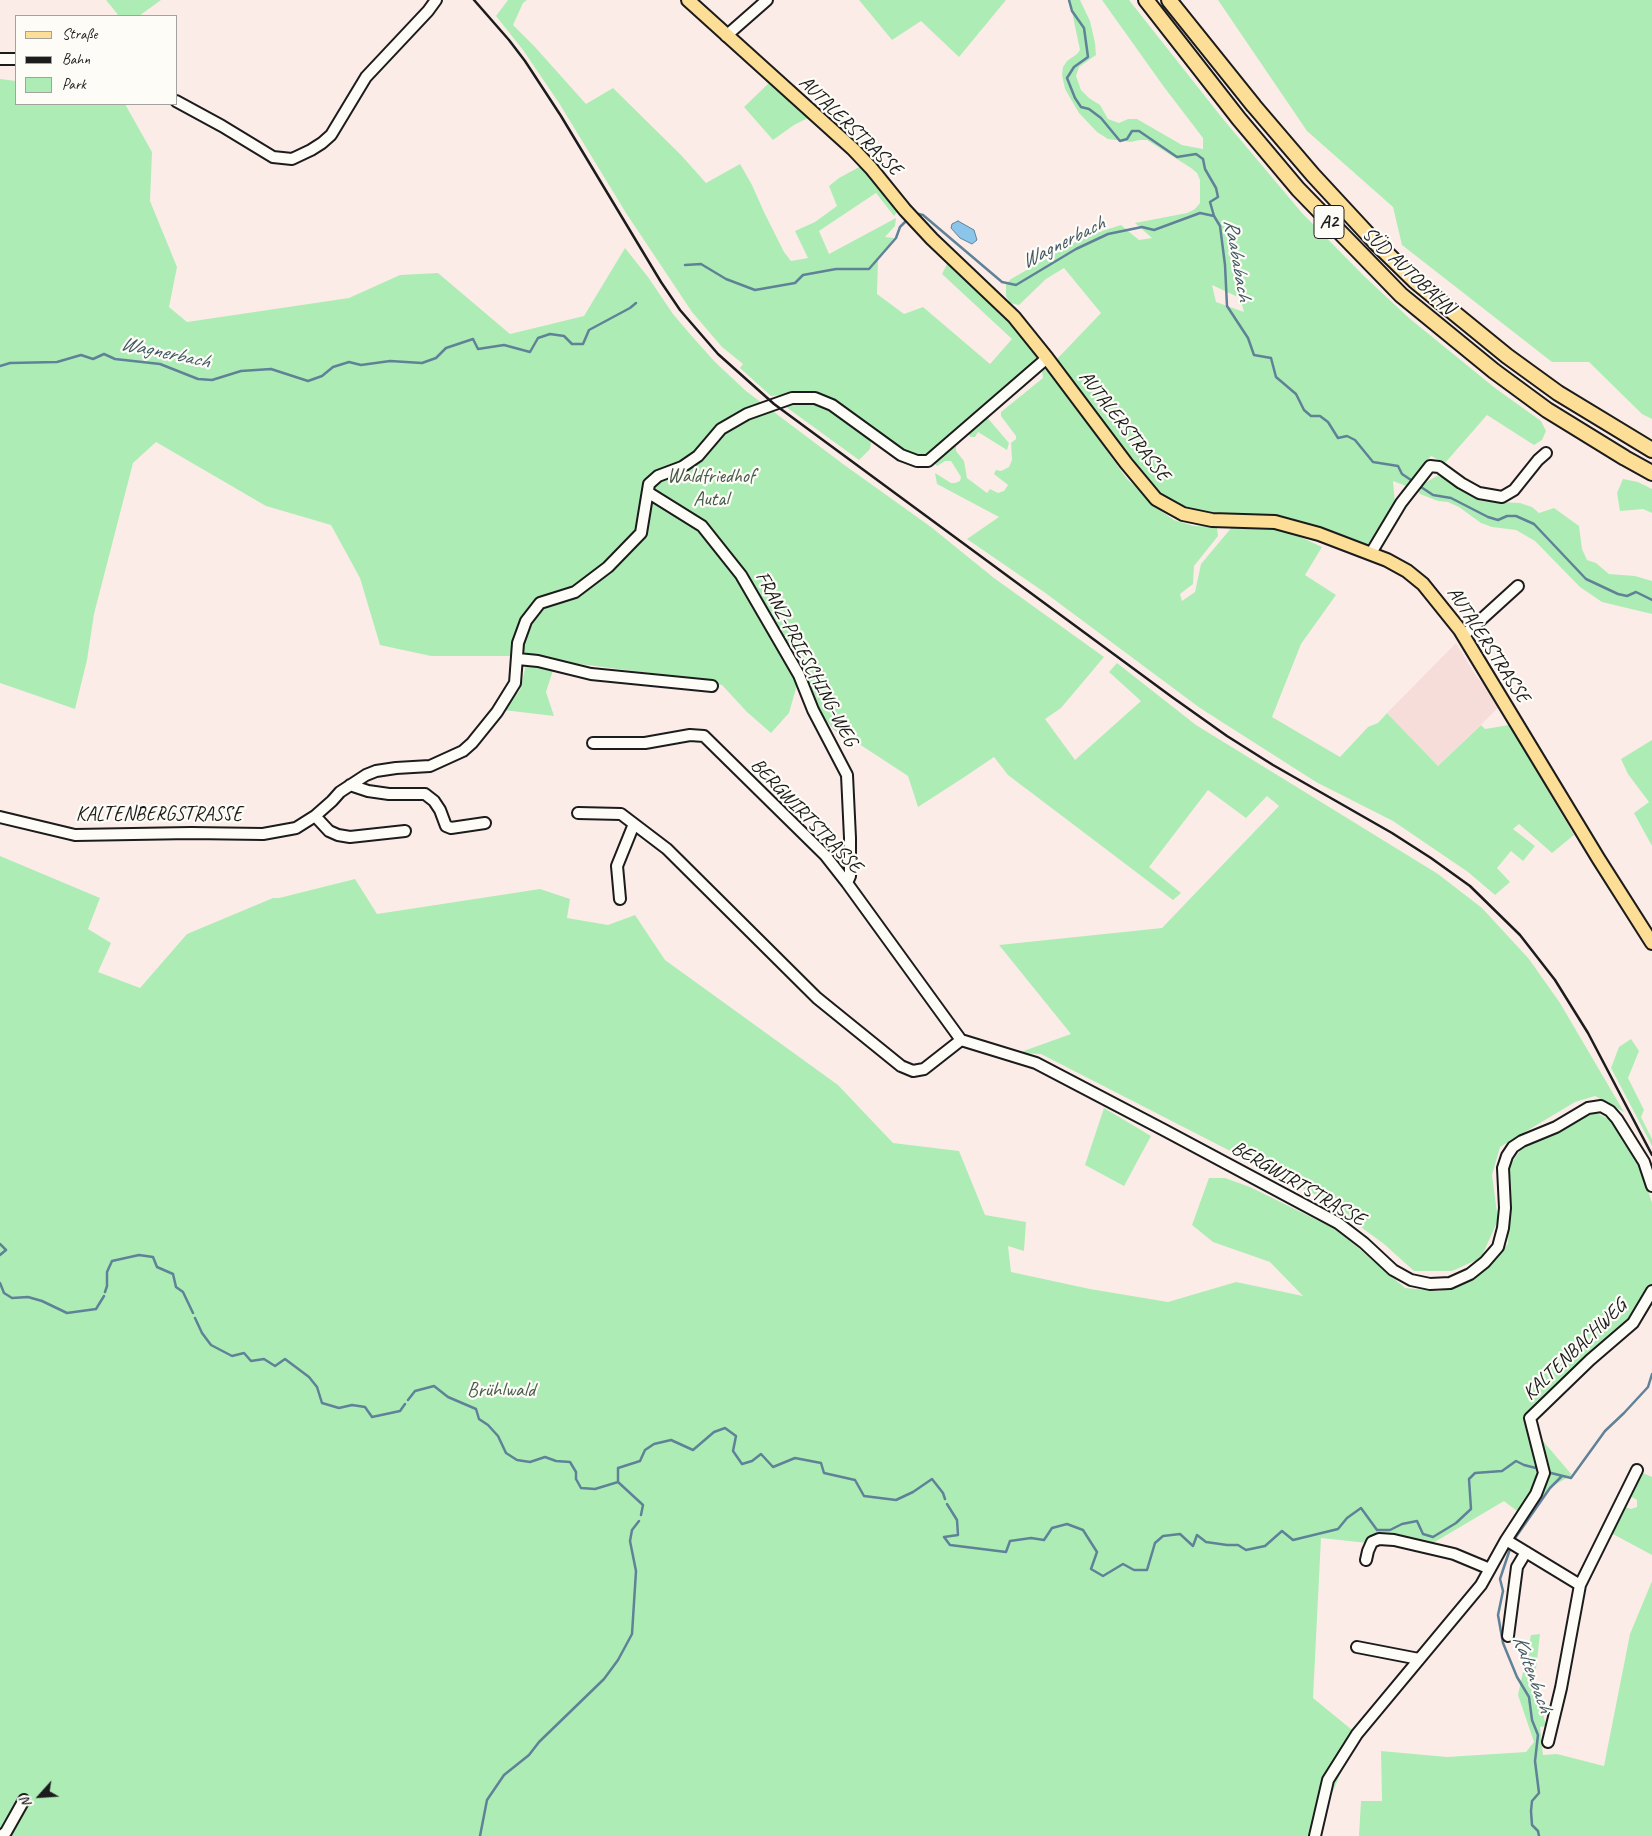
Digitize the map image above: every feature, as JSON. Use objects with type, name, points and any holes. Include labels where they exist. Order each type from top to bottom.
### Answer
[{"type":"highway","name":"SÜD AUTOBAHN","points":[[1146,0],[1256,140],[1298,189],[1401,295],[1494,371],[1547,410],[1652,473]]},
{"type":"highway","name":"SÜD AUTOBAHN","points":[[1169,0],[1313,176],[1375,242],[1415,281],[1456,316],[1558,393],[1652,450]]},
{"type":"main road","name":"AUTALERSTRASSE","points":[[688,0],[853,149],[915,222],[1014,317],[1126,463],[1156,499],[1183,514],[1212,520],[1275,522],[1319,534],[1387,560],[1407,571],[1424,584],[1439,601],[1464,636],[1598,858],[1652,943]]},
{"type":"street","points":[[178,102],[273,157],[292,159],[322,144],[331,135],[366,78],[436,0]]},
{"type":"street","points":[[726,36],[767,0]]},
{"type":"street","points":[[0,59],[15,59]]},
{"type":"street","name":"KALTENBERGSTRASSE","points":[[0,817],[75,834],[263,834],[296,828],[315,816],[340,792],[366,775],[376,771],[430,766],[463,751],[472,744],[497,712],[515,683],[518,643],[526,621],[540,603],[575,592],[608,567],[641,532],[650,484],[658,476],[682,467],[698,456],[721,429],[747,414],[792,398],[815,398],[832,405],[901,455],[917,461],[928,461],[1047,358]]},
{"type":"street","points":[[1371,553],[1401,503],[1430,466],[1436,465],[1479,493],[1502,497],[1514,490],[1538,460],[1546,454]]},
{"type":"street","name":"FRANZ-PRIESCHING-WEG","points":[[649,492],[702,526],[742,575],[799,675],[813,710],[847,775],[850,876],[847,883]]},
{"type":"street","points":[[1464,636],[1518,586]]},
{"type":"street","points":[[518,659],[538,660],[591,674],[712,686]]},
{"type":"street","name":"BERGWIRTSTRASSE","points":[[593,743],[645,744],[690,735],[704,736],[825,855],[961,1040],[1045,1067],[1338,1223],[1364,1243],[1393,1270],[1411,1280],[1430,1284],[1450,1283],[1470,1274],[1485,1262],[1498,1246],[1503,1228],[1505,1208],[1504,1168],[1507,1156],[1513,1147],[1588,1108],[1601,1106],[1617,1118],[1644,1162],[1652,1186]]},
{"type":"street","points":[[350,785],[368,792],[425,794],[434,801],[440,810],[446,826],[451,828],[485,823]]},
{"type":"street","points":[[578,813],[621,814],[667,849],[817,998],[900,1066],[913,1071],[924,1069],[961,1040]]},
{"type":"street","points":[[315,816],[329,831],[338,835],[350,837],[405,832]]},
{"type":"street","points":[[620,899],[616,866],[634,824]]},
{"type":"street","name":"KALTENBACHWEG","points":[[1315,1836],[1328,1780],[1357,1734],[1481,1585],[1506,1540],[1536,1494],[1544,1473],[1538,1443],[1530,1418],[1590,1360],[1634,1323],[1652,1291]]},
{"type":"street","points":[[1548,1742],[1561,1688],[1580,1585],[1637,1470]]},
{"type":"street","points":[[1366,1560],[1372,1542],[1379,1539],[1394,1540],[1454,1554],[1490,1569]]},
{"type":"street","points":[[1506,1540],[1580,1585]]},
{"type":"street","points":[[1508,1636],[1518,1568],[1526,1552]]},
{"type":"street","points":[[1357,1647],[1419,1659]]},
{"type":"street","points":[[1,1836],[6,1832],[24,1800]]},
{"type":"shaded area","points":[[1456,643],[1476,676],[1499,707],[1438,766],[1387,713]]},
{"type":"green space","points":[[106,0],[161,0],[140,15],[118,15]]},
{"type":"green space","points":[[508,0],[527,0],[523,3],[513,25],[586,104],[613,88],[681,155],[706,183],[740,164],[784,252],[791,261],[808,258],[795,231],[815,222],[837,206],[829,186],[861,166],[898,211],[894,216],[876,193],[819,231],[829,254],[896,218],[895,226],[885,237],[894,238],[878,260],[877,294],[904,314],[923,307],[990,364],[1012,339],[942,274],[948,262],[1001,311],[1037,358],[1032,365],[930,453],[923,456],[909,453],[897,446],[839,403],[809,392],[771,396],[740,368],[743,364],[722,347],[692,312],[626,213],[559,103],[523,50],[496,16]]},
{"type":"green space","points":[[859,0],[1006,0],[959,57],[921,21],[892,40]]},
{"type":"green space","points":[[1068,0],[1080,0],[1090,21],[1096,55],[1079,67],[1076,76],[1081,90],[1100,105],[1108,119],[1119,123],[1128,119],[1137,119],[1182,145],[1203,149],[1203,138],[1102,0],[1129,0],[1223,119],[1302,213],[1365,277],[1409,318],[1495,388],[1541,421],[1546,431],[1542,440],[1534,445],[1487,415],[1445,463],[1431,456],[1406,486],[1393,481],[1395,504],[1366,547],[1311,528],[1204,514],[1175,505],[1157,493],[1139,473],[1057,359],[1101,313],[1064,268],[1046,279],[1019,305],[1010,303],[1006,296],[1006,284],[1011,279],[1079,240],[1121,225],[1139,240],[1152,238],[1135,223],[1187,213],[1195,209],[1200,203],[1200,180],[1197,173],[1191,168],[1147,140],[1130,142],[1108,139],[1097,132],[1079,113],[1065,89],[1062,75],[1063,67],[1067,61],[1080,50]],"holes":[[[1212,285],[1240,298],[1244,312],[1216,302]]]},
{"type":"green space","points":[[1218,0],[1652,0],[1652,419],[1642,414],[1589,362],[1552,362],[1402,245],[1393,207],[1307,131]]},
{"type":"green space","name":"Waldfriedhof Autal","points":[[0,79],[15,81],[15,105],[126,105],[152,152],[150,201],[177,267],[169,307],[187,322],[349,298],[400,275],[438,273],[510,334],[584,316],[625,248],[648,277],[673,314],[715,362],[746,391],[931,527],[994,578],[1104,657],[1061,708],[1045,719],[1075,760],[1141,701],[1109,672],[1117,663],[1196,725],[1438,874],[1482,908],[1529,959],[1560,1003],[1624,1112],[1595,1096],[1575,1102],[1500,1147],[1492,1175],[1498,1220],[1481,1258],[1452,1271],[1414,1271],[1384,1244],[1320,1197],[1041,1054],[1018,1053],[1071,1034],[999,945],[1162,928],[1279,806],[1267,796],[1246,818],[1208,790],[1149,867],[1181,893],[1173,900],[1008,775],[994,757],[918,807],[908,776],[834,730],[797,685],[789,713],[771,733],[747,712],[722,685],[696,679],[556,661],[546,692],[554,716],[503,710],[520,690],[528,656],[431,656],[380,645],[360,578],[331,525],[266,506],[156,442],[133,463],[94,614],[87,660],[75,709],[0,683]]},
{"type":"green space","points":[[769,83],[808,118],[794,125],[773,140],[744,107]]},
{"type":"green space","points":[[1044,369],[1051,373],[1127,479],[1160,510],[1174,520],[1194,526],[1217,527],[1218,536],[1194,566],[1193,584],[1180,594],[1182,601],[1195,592],[1201,564],[1232,527],[1268,528],[1294,534],[1322,547],[1305,575],[1336,595],[1301,644],[1272,717],[1340,757],[1368,727],[1378,723],[1387,713],[1438,766],[1481,725],[1485,729],[1509,725],[1574,835],[1552,853],[1519,824],[1513,829],[1535,846],[1523,861],[1511,851],[1497,868],[1510,882],[1495,895],[1468,872],[1393,821],[1316,782],[1200,708],[1044,592],[967,539],[999,517],[937,484],[935,473],[951,483],[960,481],[961,477],[951,461],[945,461],[937,466],[933,462],[954,443],[956,451],[964,461],[967,478],[987,493],[990,489],[998,493],[1004,491],[1008,485],[994,474],[996,470],[1001,471],[1009,467],[1012,460],[1011,443],[1016,439],[1016,436],[1001,416],[1001,412],[1043,378],[1042,371]]},
{"type":"green space","points":[[812,401],[824,405],[870,437],[870,449],[859,460],[782,404]]},
{"type":"green space","points":[[986,416],[1009,443],[1007,450],[978,432],[975,437],[971,437],[968,434]]},
{"type":"green space","points":[[1437,476],[1452,480],[1481,501],[1520,503],[1532,507],[1539,513],[1554,508],[1579,526],[1582,549],[1587,560],[1596,563],[1609,574],[1635,576],[1652,581],[1652,614],[1602,602],[1580,587],[1535,541],[1516,530],[1492,527],[1481,523],[1459,507],[1420,494],[1418,491],[1425,483]]},
{"type":"green space","points":[[1623,479],[1638,482],[1652,489],[1652,513],[1643,509],[1620,511],[1617,493]]},
{"type":"green space","points":[[1652,740],[1652,846],[1634,813],[1649,802],[1628,774],[1621,759]]},
{"type":"green space","name":"Brühlwald","points":[[0,856],[100,898],[88,929],[111,943],[98,972],[140,988],[187,934],[273,898],[355,879],[377,914],[540,889],[570,899],[567,918],[608,925],[635,915],[665,960],[838,1085],[893,1143],[959,1151],[985,1215],[1026,1222],[1024,1251],[1008,1246],[1011,1272],[1090,1289],[1168,1302],[1236,1282],[1303,1296],[1270,1262],[1213,1242],[1192,1225],[1209,1178],[1225,1178],[1250,1187],[1337,1230],[1405,1288],[1439,1291],[1474,1280],[1508,1244],[1509,1167],[1523,1146],[1595,1112],[1612,1121],[1641,1168],[1652,1203],[1652,1284],[1635,1315],[1585,1357],[1529,1413],[1537,1434],[1572,1475],[1551,1487],[1526,1518],[1504,1501],[1423,1549],[1321,1538],[1313,1698],[1357,1734],[1326,1808],[1319,1836],[0,1836]]},
{"type":"green space","points":[[1631,1039],[1639,1051],[1628,1078],[1644,1110],[1641,1117],[1652,1139],[1652,1146],[1611,1068],[1619,1047]]},
{"type":"green space","points":[[1104,1108],[1151,1136],[1124,1186],[1085,1165]]},
{"type":"green space","points":[[1643,1473],[1652,1477],[1652,1555],[1611,1533],[1625,1507],[1631,1509],[1637,1507],[1637,1500],[1630,1496]]},
{"type":"green space","points":[[1652,1581],[1652,1836],[1359,1836],[1361,1801],[1382,1801],[1381,1751],[1447,1757],[1526,1752],[1534,1742],[1518,1695],[1531,1635],[1540,1634],[1534,1686],[1539,1697],[1546,1726],[1540,1727],[1543,1755],[1557,1754],[1604,1766],[1630,1634]]},
{"type":"water","points":[[958,221],[974,230],[977,240],[972,244],[960,238],[951,228],[952,224]]},
{"type":"waterway","name":"Raababach","points":[[1069,0],[1072,11],[1084,28],[1088,57],[1074,67],[1067,78],[1081,107],[1089,109],[1101,118],[1120,141],[1127,139],[1132,131],[1139,131],[1177,157],[1196,154],[1203,159],[1205,169],[1216,188],[1218,197],[1210,202],[1214,216],[1220,226],[1225,265],[1227,306],[1248,338],[1254,355],[1271,358],[1276,377],[1296,394],[1304,410],[1311,416],[1320,416],[1328,422],[1338,438],[1347,436],[1355,440],[1373,462],[1398,466],[1402,474],[1414,482]]},
{"type":"waterway","name":"Wagnerbach","points":[[914,213],[923,215],[1002,282],[1016,285],[1076,249],[1108,234],[1142,227],[1154,230],[1200,213],[1214,216]]},
{"type":"waterway","name":"Wagnerbach","points":[[685,265],[701,264],[726,279],[755,290],[795,283],[803,275],[836,269],[869,269],[896,238],[900,227],[908,219]]},
{"type":"waterway","name":"Wagnerbach","points":[[0,366],[10,363],[57,362],[81,355],[93,359],[104,354],[115,359],[160,364],[198,379],[212,380],[241,371],[271,369],[308,381],[322,376],[333,367],[349,362],[361,365],[390,361],[422,363],[436,358],[446,348],[473,339],[478,349],[504,345],[530,352],[538,338],[550,334],[564,336],[572,344],[583,344],[589,330],[636,303]]},
{"type":"waterway","name":"Raababach","points":[[1418,485],[1433,495],[1451,498],[1488,517],[1498,520],[1507,516],[1516,516],[1534,524],[1586,579],[1618,594],[1627,596],[1636,592],[1652,600]]},
{"type":"waterway","points":[[0,1244],[6,1250],[0,1255]]},
{"type":"waterway","points":[[105,1292],[107,1272],[112,1261],[139,1255],[153,1257],[157,1267],[173,1274],[176,1287],[183,1292],[193,1313]]},
{"type":"waterway","points":[[0,1283],[4,1293],[12,1298],[28,1297],[42,1301],[67,1313],[96,1309],[104,1296]]},
{"type":"waterway","points":[[195,1318],[202,1333],[211,1345],[232,1356],[244,1353],[251,1361],[264,1359],[275,1366],[285,1359],[309,1377],[317,1387],[322,1403],[339,1408],[352,1405],[365,1407],[372,1417],[400,1411],[405,1404]]},
{"type":"waterway","points":[[1547,1472],[1571,1478],[1605,1431],[1648,1387],[1652,1374]]},
{"type":"waterway","points":[[408,1400],[415,1391],[434,1386],[448,1397],[476,1409],[479,1419],[488,1425],[498,1436],[506,1453],[517,1460],[530,1462],[545,1457],[556,1461],[570,1462],[576,1472],[576,1479],[581,1488],[595,1489],[618,1482],[618,1468],[640,1461],[645,1450],[654,1444],[671,1440],[693,1450],[714,1432],[725,1428],[736,1436],[733,1451],[742,1464],[752,1461],[761,1454],[773,1467],[795,1458],[821,1463],[824,1473],[855,1480],[864,1496],[896,1500],[913,1492],[932,1479],[943,1493],[945,1499]]},
{"type":"waterway","points":[[947,1504],[957,1520],[958,1535],[944,1537],[950,1545],[1006,1552],[1010,1541],[1031,1538],[1044,1540],[1052,1528],[1067,1524],[1083,1530],[1097,1552],[1091,1569],[1103,1576],[1123,1564],[1134,1570],[1147,1570],[1155,1543],[1163,1536],[1180,1534],[1193,1546],[1197,1535],[1206,1542],[1238,1545],[1246,1550],[1265,1546],[1282,1531],[1293,1540],[1338,1529],[1347,1518],[1361,1508],[1377,1530],[1390,1530],[1402,1524],[1417,1521],[1423,1534],[1433,1537],[1456,1523],[1471,1509],[1469,1479],[1475,1473],[1502,1471],[1516,1461],[1540,1469]]},
{"type":"waterway","name":"Kaltenbach","points":[[1513,1541],[1550,1488],[1562,1476]]},
{"type":"waterway","points":[[618,1482],[643,1505],[641,1515]]},
{"type":"waterway","points":[[480,1836],[487,1800],[504,1775],[529,1755],[539,1742],[604,1679],[618,1660],[632,1634],[636,1571],[630,1541],[632,1530],[639,1521]]},
{"type":"waterway","name":"Kaltenbach","points":[[1511,1546],[1500,1579],[1503,1591],[1498,1615],[1503,1643],[1517,1677],[1529,1697],[1532,1720],[1538,1735],[1535,1761],[1539,1793],[1532,1801],[1531,1811],[1532,1825],[1538,1831],[1539,1836]]},
{"type":"railway","points":[[474,0],[525,61],[561,116],[661,282],[680,310],[718,354],[774,404],[1227,736],[1273,765],[1392,833],[1470,886],[1520,935],[1555,980],[1588,1033],[1652,1155]]}]
